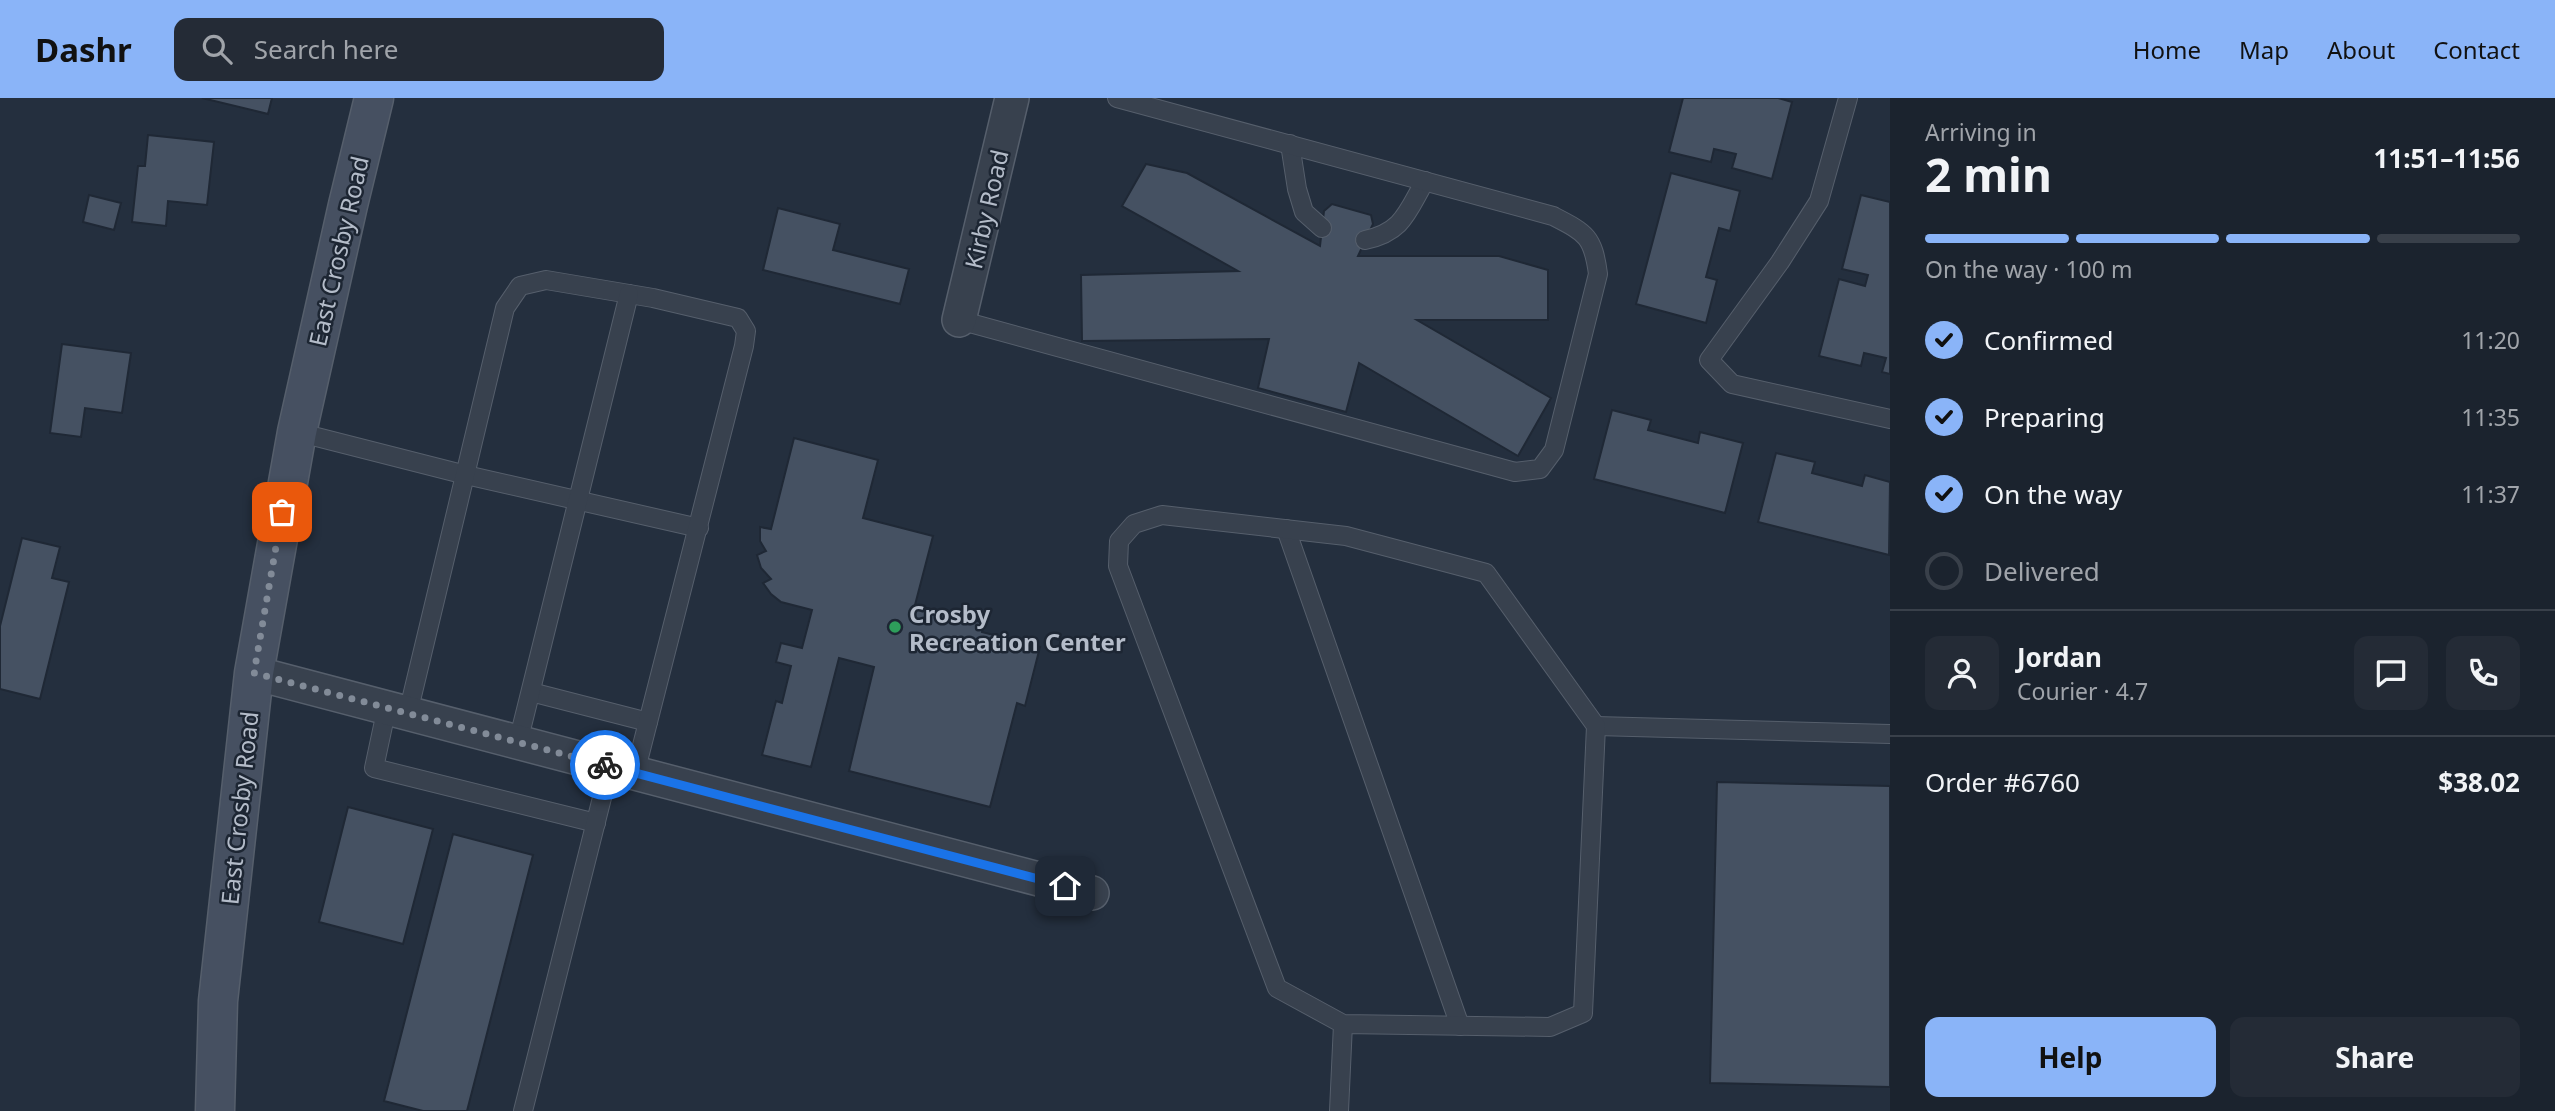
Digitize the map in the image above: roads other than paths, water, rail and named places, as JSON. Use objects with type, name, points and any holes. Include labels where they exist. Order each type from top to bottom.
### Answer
[{"type":"street","name":"East Crosby Road","points":[[215,1111],[218,1001],[254,673],[297,432],[374,98]]},
{"type":"street","name":"Kirby Road","points":[[960,320],[1012,98]]},
{"type":"street","points":[[254,673],[1092,893]]},
{"type":"lane","points":[[960,320],[1515,472],[1540,469],[1554,450],[1598,274],[1595,248],[1581,230],[1553,216],[1117,98]]},
{"type":"lane","points":[[1848,98],[1819,201],[1780,262],[1709,360],[1732,384],[1890,419]]},
{"type":"lane","points":[[1290,145],[1297,189],[1304,212],[1322,228]]},
{"type":"lane","points":[[1365,240],[1385,236],[1401,223],[1425,181]]},
{"type":"lane","points":[[523,1111],[596,823],[648,722],[699,528],[746,331],[738,318],[629,294],[546,280],[520,286],[505,308],[466,475],[398,710],[374,768],[596,823]]},
{"type":"lane","points":[[518,742],[629,294]]},
{"type":"lane","points":[[297,432],[466,475],[699,528]]},
{"type":"lane","points":[[1162,515],[1286,529],[1346,536],[1486,573],[1596,726],[1583,1013],[1550,1027],[1343,1024],[1277,988],[1118,566],[1119,541],[1134,524],[1162,515]]},
{"type":"lane","points":[[1286,529],[1460,1026]]},
{"type":"lane","points":[[531,692],[648,722]]},
{"type":"lane","points":[[1596,726],[1890,734]]},
{"type":"lane","points":[[1339,1111],[1343,1024]]},
{"type":"place","name":"Crosby Recreation Center","points":[[895,627]]}]
